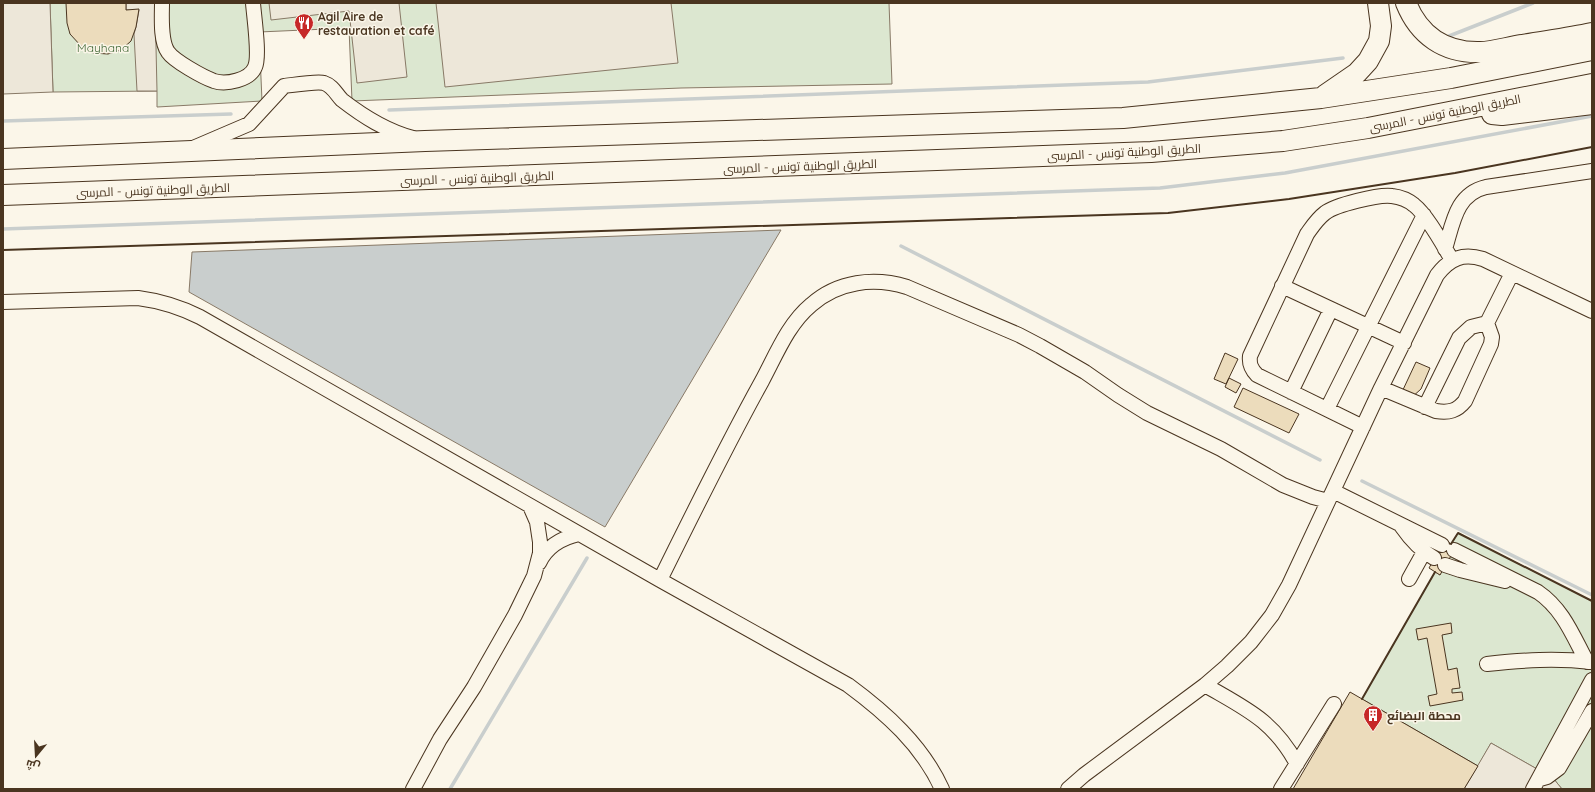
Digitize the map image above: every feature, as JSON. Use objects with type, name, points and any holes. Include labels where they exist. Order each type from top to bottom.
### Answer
[{"type":"highway","points":[[1321,98],[1357,73],[1368,61],[1380,41],[1381,26],[1378,3]]},
{"type":"highway","points":[[1406,3],[1411,17],[1424,33],[1441,44],[1460,51],[1480,52],[1592,33]]},
{"type":"highway","points":[[3,159],[425,141],[1123,118],[1321,98],[1451,78],[1592,50]]},
{"type":"highway","name":"الطريق الوطنية تونس - المرسى","points":[[3,196],[1151,152],[1283,141],[1368,128],[1592,84]]},
{"type":"highway","points":[[1471,108],[1486,113],[1502,115],[1592,104]]},
{"type":"lane","points":[[162,3],[164,41],[168,52],[192,70],[216,82],[228,82],[246,77],[255,68],[257,58],[253,3]]},
{"type":"lane","points":[[182,152],[249,124],[284,86],[324,83],[332,87],[339,97],[366,118],[398,134],[425,141]]},
{"type":"lane","points":[[1068,789],[1084,775],[1205,685],[1251,642],[1272,614],[1289,585],[1363,427],[1437,275],[1444,266],[1448,255],[1457,208],[1462,201],[1473,192],[1486,188],[1592,170]]},
{"type":"lane","points":[[1363,427],[1291,392],[1252,370],[1250,356],[1307,234],[1315,222],[1338,206],[1378,196],[1392,196],[1404,199],[1415,206],[1424,216],[1448,255]]},
{"type":"lane","points":[[1326,409],[1424,216]]},
{"type":"lane","points":[[1448,255],[1462,257],[1473,256],[1483,259],[1592,310]]},
{"type":"lane","points":[[1382,388],[1425,407],[1444,413],[1456,409],[1465,401],[1491,344],[1492,337],[1487,322],[1512,273]]},
{"type":"lane","points":[[660,580],[724,449],[794,323],[810,305],[831,291],[855,283],[868,282],[894,284],[908,287],[1019,335],[1063,358],[1147,413],[1222,449],[1283,485],[1305,494],[1330,496],[1401,525],[1528,586],[1548,599],[1557,608],[1589,662]]},
{"type":"lane","points":[[1282,286],[1404,343]]},
{"type":"lane","points":[[3,302],[138,298],[160,301],[180,308],[214,325],[660,580],[848,685],[876,705],[900,728],[922,755],[942,789]]},
{"type":"lane","points":[[1291,392],[1331,309]]},
{"type":"lane","points":[[1425,407],[1459,338],[1471,327],[1487,322]]},
{"type":"lane","points":[[530,506],[539,530],[540,548],[538,565]]},
{"type":"lane","points":[[1401,525],[1414,544],[1434,558],[1474,574],[1528,586]]},
{"type":"lane","points":[[413,789],[440,739],[474,687],[515,615],[538,565],[547,550],[553,544],[570,536],[579,534]]},
{"type":"lane","points":[[1409,579],[1434,558]]},
{"type":"lane","points":[[1487,660],[1555,659],[1589,662]]},
{"type":"lane","points":[[1537,785],[1550,756],[1592,680]]},
{"type":"lane","points":[[1205,685],[1251,711],[1262,720],[1283,740],[1297,764]]},
{"type":"lane","points":[[1281,789],[1334,704]]},
{"type":"lane","points":[[1537,785],[1559,768],[1592,711]]},
{"type":"green space","name":"Mayhana","points":[[50,3],[889,3],[892,84],[681,88],[352,101],[349,28],[259,32],[262,101],[157,107],[157,91],[53,92]]},
{"type":"green space","points":[[1458,533],[1592,601],[1592,789],[1562,789],[1553,778],[1491,743],[1478,766],[1362,699],[1435,572],[1440,575],[1451,544]]},
{"type":"shaded area","points":[[3,3],[50,3],[53,92],[3,94]]},
{"type":"shaded area","points":[[126,3],[155,3],[157,91],[137,91],[134,34],[139,10],[126,10]]},
{"type":"shaded area","points":[[269,3],[399,3],[407,77],[357,83],[349,11],[271,20]]},
{"type":"shaded area","points":[[436,3],[671,3],[678,63],[445,87]]},
{"type":"shaded area","points":[[781,230],[605,527],[189,292],[192,252]]},
{"type":"shaded area","points":[[1491,743],[1553,778],[1562,789],[1464,789]]},
{"type":"building","points":[[66,3],[126,3],[126,10],[139,9],[136,27],[131,41],[121,50],[108,54],[93,53],[81,46],[70,34],[67,23]]},
{"type":"building","points":[[1225,353],[1238,359],[1226,384],[1214,379]]},
{"type":"building","points":[[1416,362],[1430,368],[1421,389],[1410,399],[1401,394]]},
{"type":"building","points":[[1229,378],[1241,384],[1236,393],[1225,387]]},
{"type":"building","points":[[1243,388],[1299,414],[1289,433],[1234,407]]},
{"type":"building","points":[[1445,540],[1456,547],[1440,575],[1429,568]]},
{"type":"building","points":[[1451,623],[1452,633],[1442,635],[1448,670],[1457,668],[1460,688],[1452,689],[1452,693],[1462,692],[1463,700],[1430,706],[1428,696],[1437,694],[1427,638],[1418,640],[1416,629]]},
{"type":"building","name":"محطة البضائع","points":[[1350,692],[1478,766],[1464,789],[1293,789]]},
{"type":"waterway","points":[[1444,38],[1533,3]]},
{"type":"waterway","points":[[389,110],[1148,82],[1343,58]]},
{"type":"waterway","points":[[3,121],[231,114]]},
{"type":"waterway","points":[[3,229],[1160,188],[1285,173],[1592,116]]},
{"type":"waterway","points":[[901,246],[1320,460]]},
{"type":"waterway","points":[[1362,481],[1592,595]]},
{"type":"waterway","points":[[450,789],[587,558]]},
{"type":"wall","points":[[3,250],[1168,213],[1289,199],[1455,173],[1592,147]]},
{"type":"wall","points":[[1451,544],[1458,533],[1592,601]]},
{"type":"wall","points":[[1362,699],[1435,572]]},
{"type":"place","name":"Agil Aire de restauration et café","points":[[304,40]]},
{"type":"place","name":"محطة البضائع","points":[[1373,732]]}]
